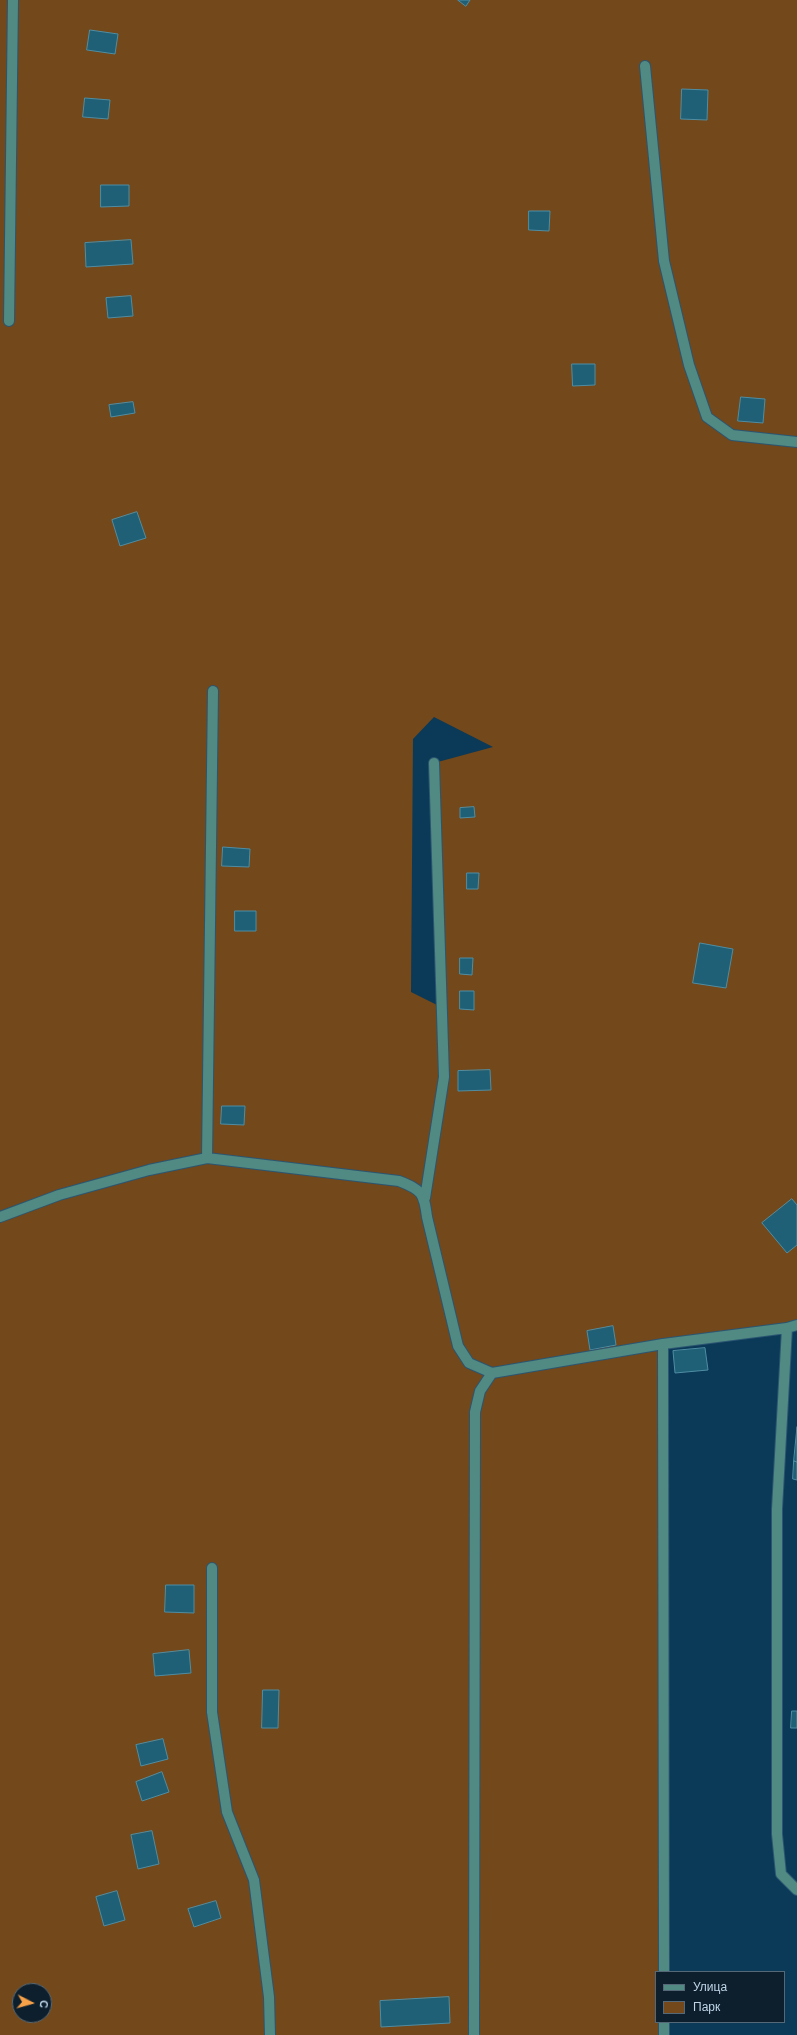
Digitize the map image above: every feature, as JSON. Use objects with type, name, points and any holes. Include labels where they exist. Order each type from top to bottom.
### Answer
[{"type":"street","points":[[10,321],[13,0]]},
{"type":"street","points":[[645,66],[664,261],[690,365],[708,417],[732,434],[797,442]]},
{"type":"street","points":[[207,1158],[213,691]]},
{"type":"street","points":[[434,763],[444,1077],[425,1198],[427,1217],[458,1346],[469,1363],[492,1373],[663,1344],[792,1327],[777,1509],[777,1834],[781,1874],[797,1890]]},
{"type":"street","points":[[0,1217],[59,1195],[149,1170],[207,1158],[398,1181],[413,1187],[425,1198]]},
{"type":"street","points":[[663,1344],[664,1971]]},
{"type":"street","points":[[474,2035],[475,1412],[480,1392],[492,1373]]},
{"type":"street","points":[[212,1568],[212,1712],[226,1812],[254,1880],[269,1998],[270,2035]]},
{"type":"street","points":[[664,2023],[664,2035]]},
{"type":"green space","points":[[0,0],[797,0],[797,1325],[663,1344],[664,1971],[655,1971],[655,2023],[664,2023],[664,2035],[0,2035]],"holes":[[[434,717],[493,747],[434,763],[441,1007],[411,992],[413,739]]]},
{"type":"building","points":[[458,0],[470,0],[466,6]]},
{"type":"building","points":[[90,30],[118,34],[115,54],[87,50]]},
{"type":"building","points":[[682,89],[708,90],[707,120],[681,119]]},
{"type":"building","points":[[85,98],[110,100],[108,119],[83,117]]},
{"type":"building","points":[[101,185],[129,185],[129,206],[101,207]]},
{"type":"building","points":[[529,211],[550,211],[549,231],[529,230]]},
{"type":"building","points":[[131,240],[133,264],[86,267],[85,243]]},
{"type":"building","points":[[131,296],[133,316],[108,318],[106,298]]},
{"type":"building","points":[[572,364],[595,364],[595,385],[573,386]]},
{"type":"building","points":[[741,397],[765,399],[763,423],[738,421]]},
{"type":"building","points":[[133,402],[135,413],[111,417],[109,405]]},
{"type":"building","points":[[137,512],[146,538],[120,546],[112,520]]},
{"type":"building","points":[[474,807],[475,817],[460,818],[460,808]]},
{"type":"building","points":[[223,847],[250,849],[249,867],[222,866]]},
{"type":"building","points":[[467,873],[479,873],[478,889],[467,889]]},
{"type":"building","points":[[235,911],[256,911],[256,931],[235,931]]},
{"type":"building","points":[[700,943],[733,949],[726,988],[693,983]]},
{"type":"building","points":[[460,958],[473,958],[472,975],[460,974]]},
{"type":"building","points":[[460,991],[474,991],[474,1010],[460,1009]]},
{"type":"building","points":[[490,1070],[491,1090],[458,1091],[458,1071]]},
{"type":"building","points":[[222,1106],[245,1106],[244,1125],[221,1124]]},
{"type":"building","points":[[792,1199],[797,1205],[797,1245],[787,1253],[762,1223]]},
{"type":"building","points":[[613,1326],[616,1345],[590,1350],[587,1331]]},
{"type":"building","points":[[705,1348],[708,1370],[675,1373],[673,1351]]},
{"type":"building","points":[[797,1427],[797,1462],[794,1461]]},
{"type":"building","points":[[794,1461],[797,1462],[797,1480],[793,1479]]},
{"type":"building","points":[[166,1585],[194,1585],[194,1613],[165,1612]]},
{"type":"building","points":[[189,1650],[191,1673],[155,1676],[153,1654]]},
{"type":"building","points":[[263,1690],[279,1690],[278,1728],[262,1728]]},
{"type":"building","points":[[792,1711],[797,1711],[797,1728],[791,1728]]},
{"type":"building","points":[[163,1739],[168,1759],[141,1766],[136,1745]]},
{"type":"building","points":[[162,1772],[169,1792],[142,1801],[136,1782]]},
{"type":"building","points":[[152,1831],[159,1864],[138,1869],[131,1835]]},
{"type":"building","points":[[117,1891],[125,1920],[104,1926],[96,1897]]},
{"type":"building","points":[[216,1901],[221,1918],[194,1927],[188,1909]]},
{"type":"building","points":[[449,1997],[450,2023],[381,2027],[380,2001]]}]
